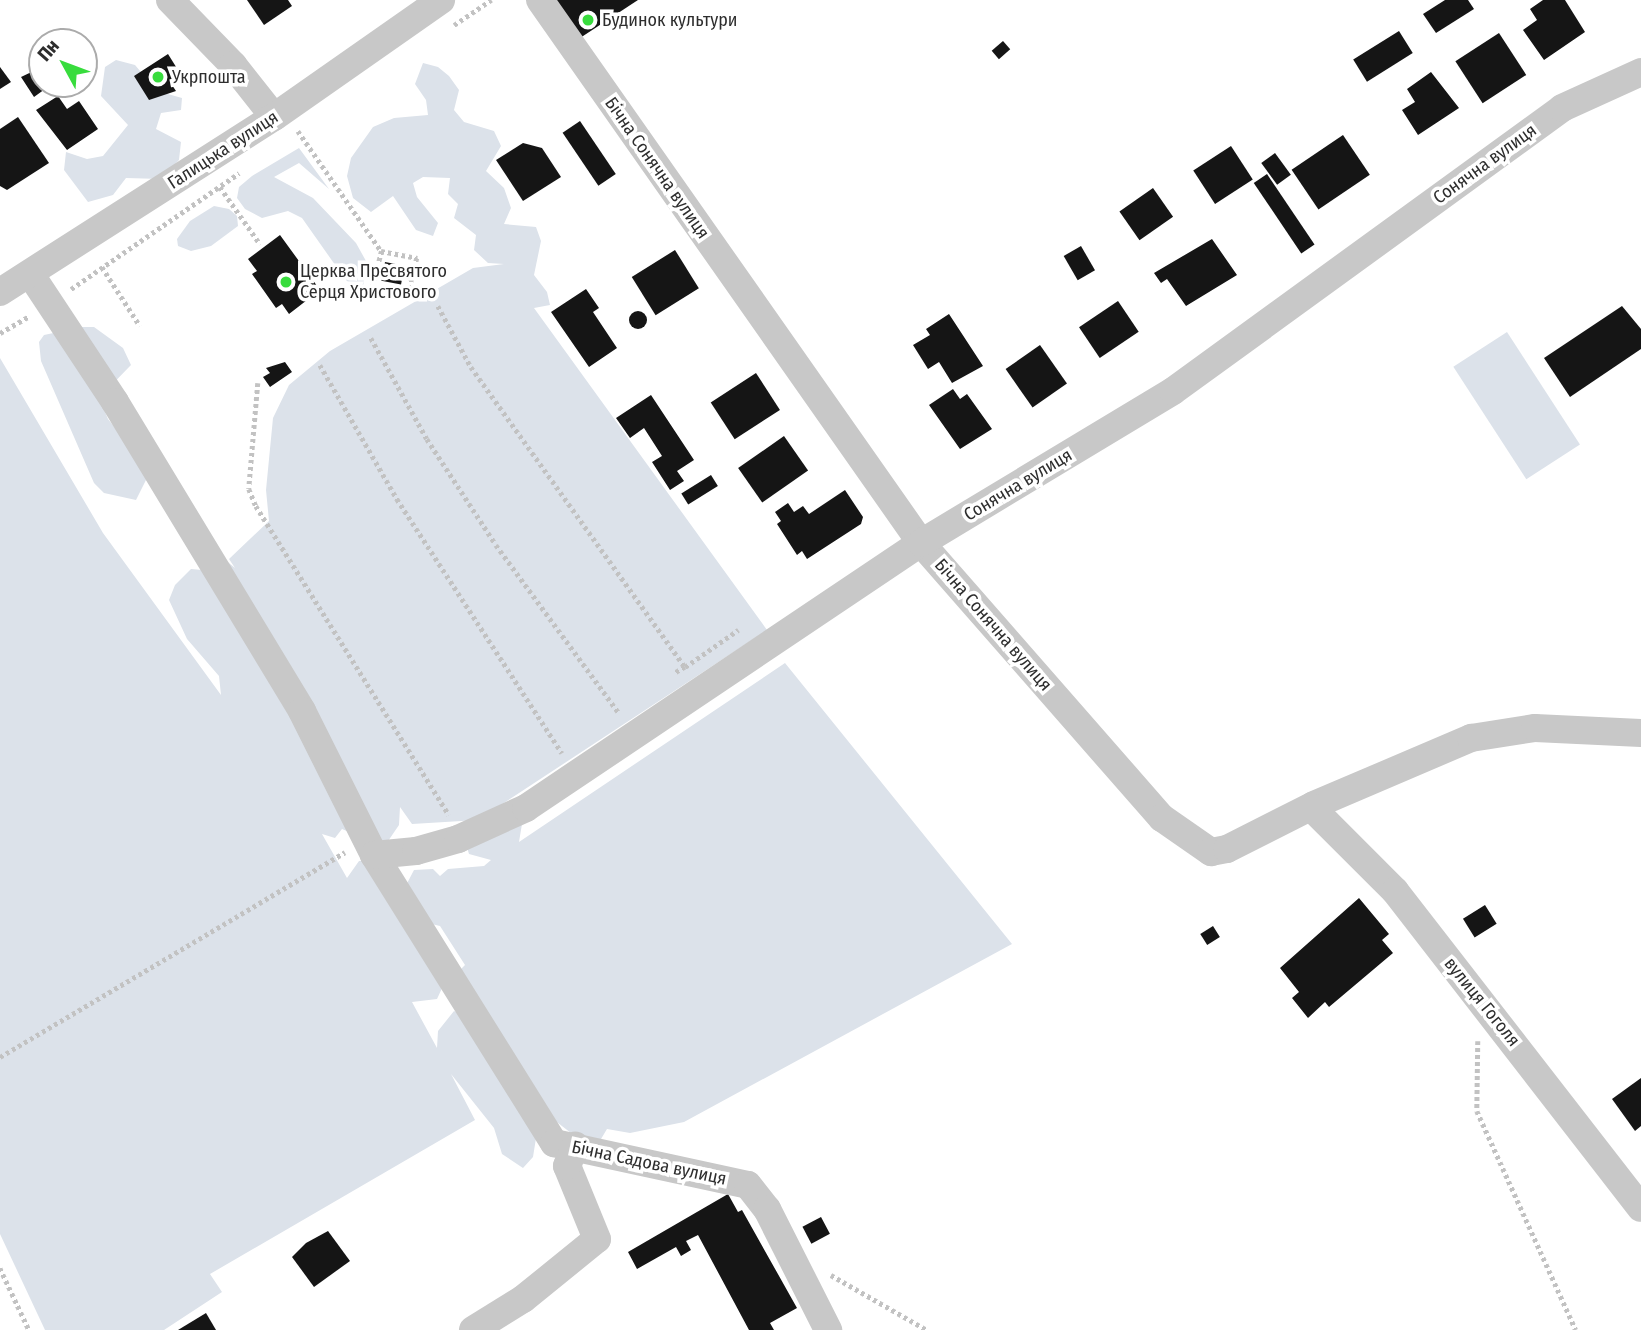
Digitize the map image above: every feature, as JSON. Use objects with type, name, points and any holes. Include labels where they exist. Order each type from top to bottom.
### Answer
[{"type":"street","points":[[170,0],[286,124]]},
{"type":"street","name":"Галицька вулиця","points":[[0,292],[286,124],[441,0]]},
{"type":"street","name":"Бічна Сонячна вулиця","points":[[540,0],[921,543],[1163,818],[1211,852],[1227,849],[1311,807],[1471,738],[1535,728],[1641,733]]},
{"type":"street","name":"Сонячна вулиця","points":[[370,847],[416,851],[458,839],[526,808],[921,543],[1173,391],[1562,108],[1641,72]]},
{"type":"street","name":"Бічна Садова вулиця","points":[[31,275],[115,402],[302,711],[370,847],[554,1143],[748,1185],[767,1209],[828,1330]]},
{"type":"street","name":"вулиця Гоголя","points":[[1311,807],[1395,891],[1641,1208]]},
{"type":"street","points":[[473,1330],[523,1299],[597,1239],[567,1166],[575,1146]]},
{"type":"path","points":[[286,124],[381,251],[417,258],[408,295],[372,288],[381,251]]},
{"type":"path","points":[[220,187],[260,244]]},
{"type":"path","points":[[102,267],[140,326]]},
{"type":"path","points":[[438,306],[471,367],[685,667]]},
{"type":"path","points":[[371,338],[427,439],[496,545],[619,713]]},
{"type":"path","points":[[320,365],[397,499],[562,754]]},
{"type":"path","points":[[258,383],[249,489],[256,506],[450,818],[461,813]]},
{"type":"path","points":[[663,682],[738,630]]},
{"type":"path","points":[[610,720],[630,705]]},
{"type":"path","points":[[553,761],[572,747]]},
{"type":"path","points":[[0,1057],[370,847]]},
{"type":"path","points":[[1479,999],[1477,1111],[1576,1330]]},
{"type":"path","points":[[0,1268],[29,1330]]},
{"type":"path","points":[[823,1270],[928,1330]]},
{"type":"shaded area","points":[[116,60],[135,65],[157,91],[182,98],[181,110],[161,113],[156,129],[181,142],[179,160],[161,179],[126,178],[113,195],[88,202],[64,170],[66,152],[87,159],[103,156],[128,125],[101,96],[105,67]]},
{"type":"shaded area","points":[[423,63],[438,67],[459,90],[454,110],[464,122],[494,131],[501,146],[486,171],[504,188],[511,208],[504,224],[536,227],[541,241],[534,275],[547,292],[550,305],[534,308],[767,630],[478,820],[412,824],[400,807],[399,825],[384,847],[342,829],[335,838],[322,834],[347,878],[359,861],[372,859],[449,973],[437,999],[412,1002],[437,1048],[438,1031],[454,1011],[479,1023],[537,1132],[533,1157],[523,1168],[502,1154],[494,1128],[451,1074],[475,1120],[210,1274],[222,1292],[164,1330],[45,1330],[0,1234],[0,358],[103,533],[221,695],[219,676],[187,639],[169,600],[175,585],[191,569],[202,570],[218,554],[235,568],[229,559],[269,521],[266,490],[273,418],[289,385],[330,351],[473,268],[504,264],[488,263],[474,250],[476,235],[454,218],[458,204],[448,194],[450,178],[423,177],[413,183],[417,197],[438,223],[433,236],[416,230],[393,196],[371,212],[353,198],[347,176],[351,158],[373,127],[394,118],[428,115],[426,100],[415,84]]},
{"type":"shaded area","points":[[299,148],[329,189],[299,163],[274,177],[313,198],[356,243],[366,261],[363,288],[353,287],[345,279],[302,218],[288,211],[262,218],[245,209],[237,198],[239,187],[252,176]]},
{"type":"shaded area","points":[[214,206],[229,209],[237,216],[238,226],[211,246],[191,251],[178,246],[177,239],[190,221]]},
{"type":"shaded area","points":[[94,327],[123,348],[131,365],[99,398],[108,419],[142,462],[146,480],[136,500],[104,493],[94,483],[41,361],[39,342],[44,335]]},
{"type":"shaded area","points":[[1507,332],[1580,444],[1526,479],[1453,367]]},
{"type":"shaded area","points":[[785,663],[1012,944],[684,1122],[630,1133],[607,1129],[598,1144],[571,1133],[536,1106],[459,971],[465,965],[440,926],[423,922],[403,891],[414,870],[433,869],[440,876],[448,869],[484,866],[491,860],[469,854],[466,844],[522,824],[519,842]]},
{"type":"building","points":[[247,0],[288,0],[292,6],[264,25]]},
{"type":"building","name":"Будинок культури","points":[[554,0],[638,0],[580,38]]},
{"type":"building","points":[[1445,0],[1468,0],[1474,9],[1436,33],[1423,14]]},
{"type":"building","points":[[1543,0],[1565,0],[1585,32],[1544,60],[1523,30],[1537,20],[1530,9]]},
{"type":"building","points":[[1399,31],[1413,53],[1367,82],[1353,60]]},
{"type":"building","points":[[1499,33],[1526,75],[1483,103],[1455,61]]},
{"type":"building","points":[[1003,41],[1010,49],[999,59],[992,51]]},
{"type":"building","name":"Укрпошта","points":[[168,54],[183,78],[172,85],[176,91],[149,100],[134,76]]},
{"type":"building","points":[[0,67],[11,82],[0,89]]},
{"type":"building","points":[[1431,72],[1459,108],[1418,135],[1402,110],[1415,102],[1407,89]]},
{"type":"building","points":[[28,74],[28,88],[21,77]]},
{"type":"building","points":[[55,98],[59,98],[67,109],[79,101],[98,129],[67,150],[36,110]]},
{"type":"building","points":[[18,117],[49,163],[7,190],[0,186],[0,129]]},
{"type":"building","points":[[580,121],[616,174],[598,186],[563,133]]},
{"type":"building","points":[[1343,135],[1370,175],[1318,209],[1292,170]]},
{"type":"building","points":[[523,143],[542,148],[561,177],[523,201],[496,160]]},
{"type":"building","points":[[1231,146],[1253,180],[1215,204],[1193,171]]},
{"type":"building","points":[[1275,153],[1291,175],[1277,185],[1261,163]]},
{"type":"building","points":[[1267,174],[1315,244],[1301,253],[1254,183]]},
{"type":"building","points":[[1153,188],[1173,217],[1139,240],[1119,212]]},
{"type":"building","name":"Церква Пресвятого Серця Христового","points":[[280,235],[320,290],[289,314],[282,304],[276,308],[252,274],[257,271],[248,259]]},
{"type":"building","points":[[1212,239],[1237,275],[1186,306],[1167,279],[1161,283],[1154,273]]},
{"type":"building","points":[[1081,246],[1095,270],[1078,280],[1064,256]]},
{"type":"building","points":[[675,250],[699,288],[656,315],[632,277]]},
{"type":"building","points":[[385,262],[405,266],[401,284],[381,281]]},
{"type":"building","points":[[586,289],[599,308],[593,312],[617,348],[589,367],[551,312]]},
{"type":"building","points":[[1118,301],[1139,332],[1100,358],[1079,327]]},
{"type":"building","points":[[1622,306],[1641,329],[1641,349],[1570,397],[1544,358]]},
{"type":"building","points":[[638,311],[644,314],[647,320],[644,326],[638,329],[632,326],[629,320],[632,314]]},
{"type":"building","points":[[949,314],[983,366],[952,383],[939,362],[928,369],[913,345],[930,335],[926,329]]},
{"type":"building","points":[[1040,345],[1067,384],[1033,408],[1006,369]]},
{"type":"building","points":[[285,362],[292,372],[270,387],[263,377],[270,373],[266,368]]},
{"type":"building","points":[[756,373],[780,410],[735,439],[711,402]]},
{"type":"building","points":[[953,389],[960,399],[967,394],[992,429],[960,449],[929,405]]},
{"type":"building","points":[[651,395],[694,460],[677,471],[684,481],[670,490],[652,462],[662,456],[644,428],[630,438],[616,418]]},
{"type":"building","points":[[784,436],[808,470],[762,503],[738,468]]},
{"type":"building","points":[[711,475],[718,486],[688,505],[681,494]]},
{"type":"building","points":[[845,490],[863,517],[861,524],[807,559],[802,551],[797,555],[777,524],[781,521],[775,512],[788,503],[794,512],[803,506],[809,514]]},
{"type":"building","points":[[1359,898],[1389,934],[1382,940],[1393,953],[1329,1007],[1325,1002],[1308,1018],[1292,998],[1299,992],[1280,968]]},
{"type":"building","points":[[1485,905],[1497,924],[1475,937],[1463,919]]},
{"type":"building","points":[[1213,926],[1220,937],[1207,945],[1200,934]]},
{"type":"building","points":[[1641,1078],[1641,1126],[1635,1131],[1612,1099]]},
{"type":"building","points":[[728,1194],[738,1212],[742,1210],[797,1308],[770,1323],[774,1330],[749,1330],[698,1235],[686,1241],[691,1250],[681,1256],[676,1247],[637,1269],[628,1252]]},
{"type":"building","points":[[821,1217],[830,1234],[811,1244],[802,1227]]},
{"type":"building","points":[[328,1231],[350,1261],[314,1287],[292,1257],[306,1243]]},
{"type":"building","points":[[206,1313],[216,1330],[178,1330]]},
{"type":"place","name":"Будинок культури","points":[[588,20]]},
{"type":"place","name":"Укрпошта","points":[[158,77]]},
{"type":"place","name":"Церква Пресвятого Серця Христового","points":[[286,282]]}]
